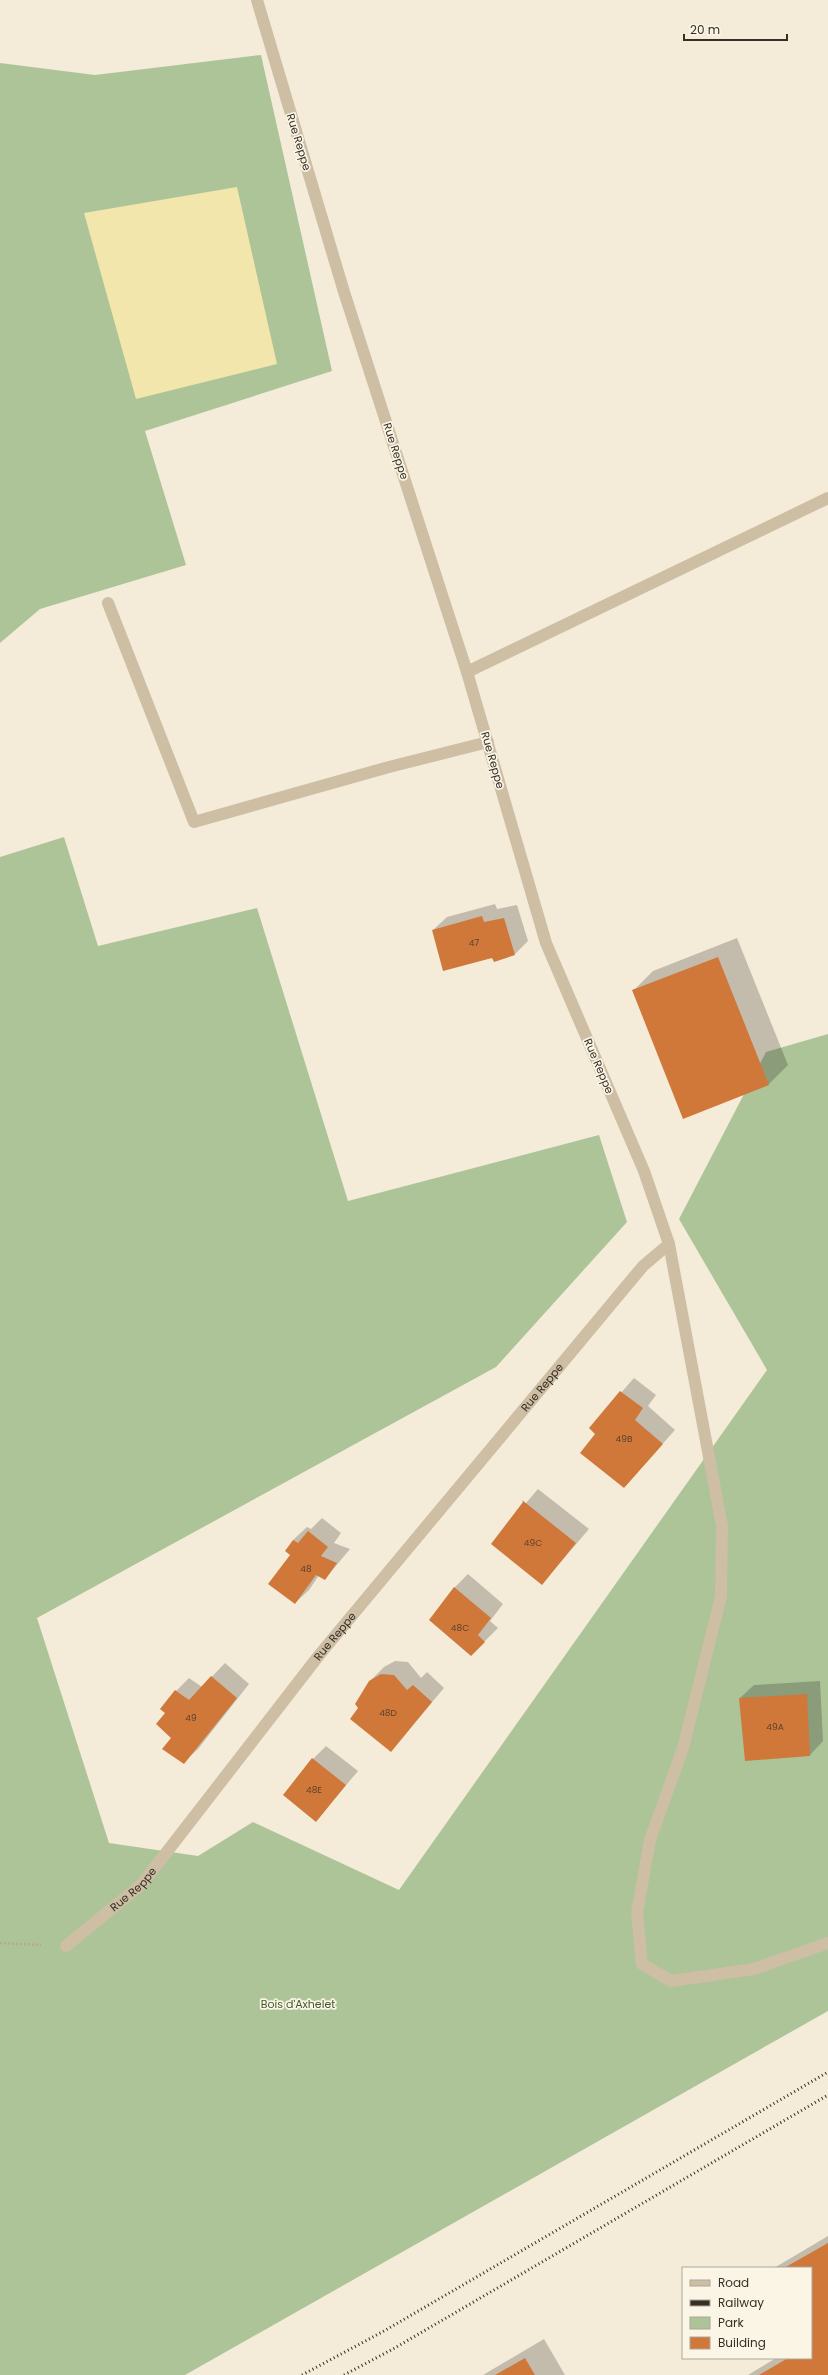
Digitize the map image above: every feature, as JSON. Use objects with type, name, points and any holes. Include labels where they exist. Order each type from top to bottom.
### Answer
[{"type":"street","name":"Rue Reppe","points":[[66,1946],[142,1884],[325,1648],[643,1266],[669,1244],[644,1171],[546,943],[467,672],[344,292],[257,0]]},
{"type":"street","points":[[467,672],[828,498]]},
{"type":"street","points":[[108,603],[194,822],[389,767],[488,742]]},
{"type":"street","points":[[669,1244],[722,1526],[721,1596],[683,1748],[650,1840],[637,1912],[642,1964],[671,1981],[754,1969],[828,1943]]},
{"type":"path","points":[[0,1943],[66,1946]]},
{"type":"green space","points":[[261,55],[332,371],[145,431],[186,565],[40,609],[0,643],[0,63],[95,75]]},
{"type":"green space","name":"Bois d'Axhelet","points":[[64,837],[98,946],[257,908],[348,1201],[599,1135],[627,1222],[496,1367],[37,1618],[109,1843],[198,1856],[253,1822],[399,1890],[767,1370],[679,1219],[766,1052],[828,1034],[828,2011],[185,2375],[0,2375],[0,857]]},
{"type":"sand","points":[[237,187],[277,364],[136,399],[84,213]]},
{"type":"building","points":[[482,916],[484,922],[504,918],[515,955],[494,962],[492,958],[443,971],[432,930]]},
{"type":"building","points":[[718,957],[769,1085],[683,1119],[632,990]]},
{"type":"building","points":[[620,1391],[643,1408],[635,1420],[663,1444],[624,1488],[580,1453],[595,1434],[589,1428]]},
{"type":"building","points":[[522,1500],[576,1543],[542,1585],[491,1544],[523,1502]]},
{"type":"building","points":[[308,1531],[328,1547],[321,1556],[337,1563],[325,1580],[316,1575],[295,1604],[268,1584],[290,1555],[285,1551],[293,1540],[298,1543]]},
{"type":"building","points":[[454,1587],[491,1618],[478,1635],[485,1642],[471,1656],[429,1620]]},
{"type":"building","points":[[381,1674],[394,1675],[407,1690],[413,1685],[432,1702],[391,1752],[350,1719],[358,1708],[355,1704],[369,1681]]},
{"type":"building","points":[[211,1676],[237,1698],[184,1764],[162,1749],[171,1738],[156,1724],[165,1713],[160,1709],[175,1690],[189,1700]]},
{"type":"building","points":[[807,1694],[810,1756],[745,1761],[739,1698]]},
{"type":"building","points":[[312,1758],[346,1785],[316,1822],[283,1795]]},
{"type":"building","points":[[828,2243],[828,2375],[759,2375],[786,2359],[812,2359],[812,2267],[786,2267]]},
{"type":"building","points":[[525,2358],[535,2375],[495,2375]]},
{"type":"railway","points":[[302,2375],[384,2331],[828,2072]]},
{"type":"railway","points":[[344,2375],[393,2349],[828,2095]]}]
